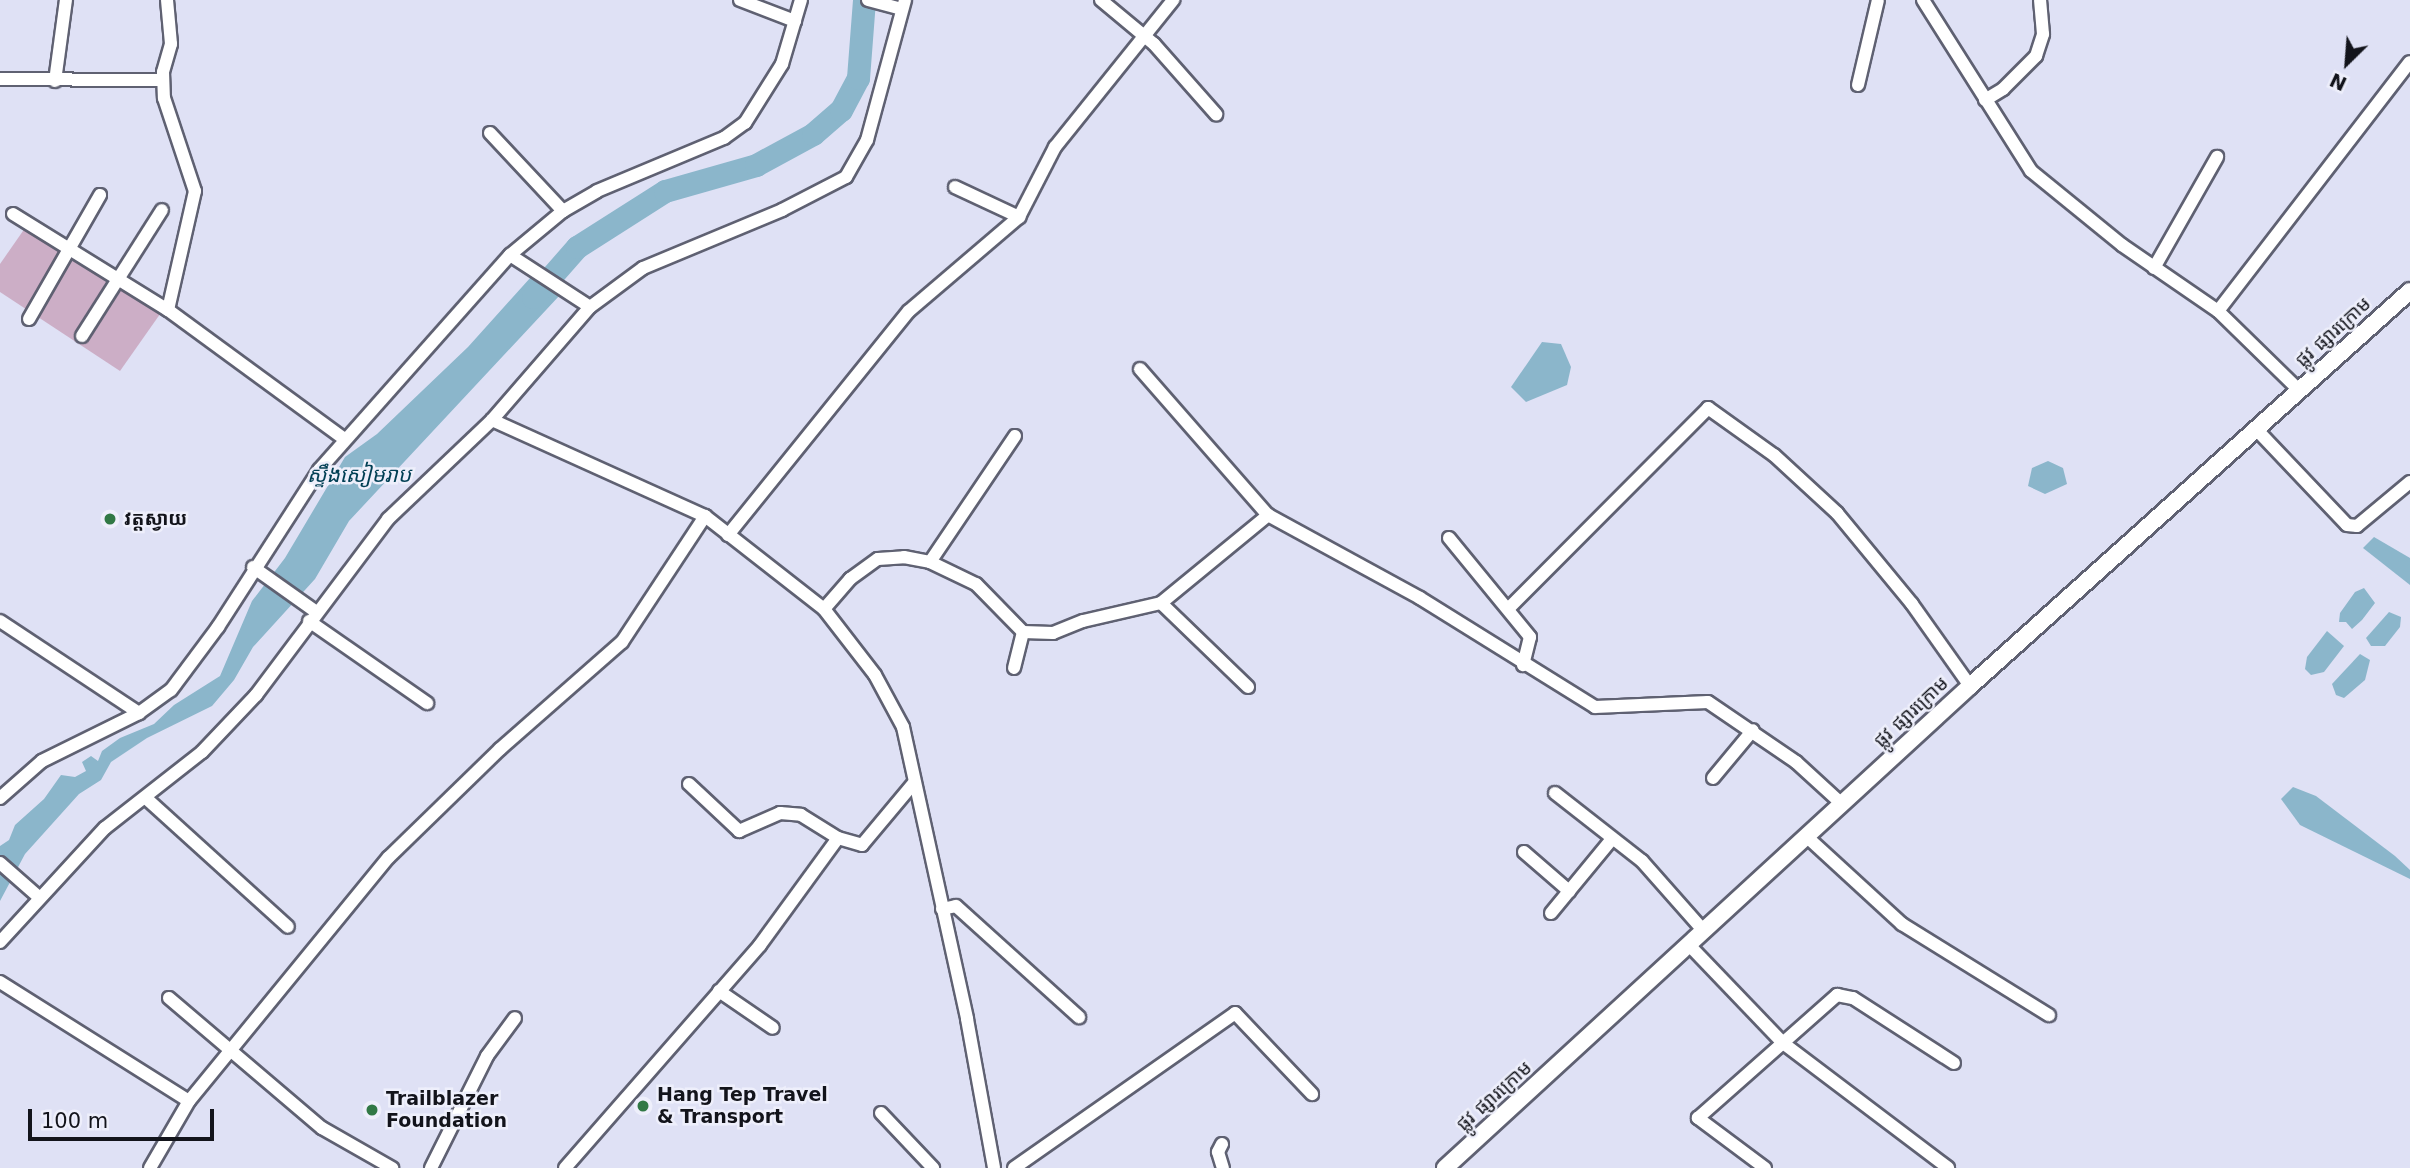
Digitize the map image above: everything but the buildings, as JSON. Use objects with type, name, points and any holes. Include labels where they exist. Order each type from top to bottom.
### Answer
[{"type":"main road","name":"ផ្លូវ ផ្សារក្រោម","points":[[1445,1168],[1970,686],[2410,291]]},
{"type":"street","points":[[55,81],[67,0]]},
{"type":"street","points":[[167,0],[171,44],[162,80],[169,119],[195,191],[168,310]]},
{"type":"street","points":[[740,0],[795,21]]},
{"type":"street","points":[[0,798],[42,761],[139,713],[171,690],[193,663],[257,570],[293,503],[343,438],[563,211],[630,174],[724,138],[745,122],[782,64],[801,0]]},
{"type":"street","points":[[1101,0],[1146,36],[1216,114]]},
{"type":"street","points":[[728,535],[909,311],[1019,217],[1055,147],[1173,0]]},
{"type":"street","points":[[1858,85],[1878,0]]},
{"type":"street","points":[[1923,0],[2031,171],[2154,268],[2218,312],[2299,390]]},
{"type":"street","points":[[1985,100],[2003,89],[2036,56],[2043,34],[2040,0]]},
{"type":"street","points":[[0,943],[105,828],[146,799],[202,752],[256,695],[312,616],[388,519],[492,420],[590,307],[643,268],[782,210],[846,177],[867,140],[903,4],[874,2]]},
{"type":"street","points":[[2218,312],[2410,62]]},
{"type":"street","points":[[0,79],[162,80]]},
{"type":"street","points":[[490,133],[563,211]]},
{"type":"street","points":[[2154,268],[2217,157]]},
{"type":"street","points":[[955,187],[1019,217]]},
{"type":"street","points":[[29,319],[72,250],[100,195]]},
{"type":"street","points":[[82,336],[162,210]]},
{"type":"street","points":[[13,214],[168,310],[343,438]]},
{"type":"street","points":[[515,258],[590,307]]},
{"type":"street","points":[[1140,369],[1268,515],[1420,598],[1595,708],[1704,701],[1753,730],[1842,804]]},
{"type":"street","points":[[1510,607],[1708,408],[1742,429],[1837,513],[1912,604],[1970,686]]},
{"type":"street","points":[[492,420],[705,516],[824,609],[875,675],[903,727],[994,1168]]},
{"type":"street","points":[[2256,429],[2347,525],[2357,526],[2410,482]]},
{"type":"street","points":[[930,562],[1015,436]]},
{"type":"street","points":[[824,609],[850,579],[878,559],[904,557],[930,562],[976,584],[1023,632],[1054,633],[1083,621],[1161,603],[1268,515]]},
{"type":"street","points":[[150,1168],[189,1101],[389,858],[500,749],[622,642],[705,516]]},
{"type":"street","points":[[1449,538],[1510,607],[1530,637],[1523,665]]},
{"type":"street","points":[[257,570],[302,602],[312,616],[428,703]]},
{"type":"street","points":[[1161,603],[1248,687]]},
{"type":"street","points":[[0,621],[139,713]]},
{"type":"street","points":[[1014,668],[1023,632]]},
{"type":"street","points":[[1713,778],[1753,730]]},
{"type":"street","points":[[689,785],[739,831],[780,813],[817,822],[838,838],[862,845],[913,784]]},
{"type":"street","points":[[1555,793],[1642,861],[1704,931]]},
{"type":"street","points":[[146,799],[288,927]]},
{"type":"street","points":[[1807,837],[1902,924],[2049,1015]]},
{"type":"street","points":[[565,1168],[760,945],[838,838]]},
{"type":"street","points":[[1552,913],[1612,839]]},
{"type":"street","points":[[1524,852],[1569,891]]},
{"type":"street","points":[[0,863],[40,898]]},
{"type":"street","points":[[942,909],[956,906],[1079,1017]]},
{"type":"street","points":[[1689,945],[1783,1043],[1948,1168]]},
{"type":"street","points":[[0,982],[189,1101]]},
{"type":"street","points":[[719,991],[773,1028]]},
{"type":"street","points":[[1765,1168],[1698,1118],[1837,995],[1845,995],[1954,1063]]},
{"type":"street","points":[[169,998],[228,1052],[322,1128],[392,1168]]},
{"type":"street","points":[[1014,1168],[1235,1013],[1312,1094]]},
{"type":"street","points":[[431,1168],[487,1056],[515,1018]]},
{"type":"street","points":[[881,1112],[933,1168]]},
{"type":"street","points":[[1222,1144],[1218,1152],[1223,1168]]},
{"type":"shaded area","points":[[32,218],[165,307],[120,371],[0,292],[0,264]]},
{"type":"water","name":"ស្ទឹងសៀមរាប","points":[[531,277],[560,295],[349,521],[315,579],[253,647],[234,680],[212,706],[147,738],[111,762],[101,780],[79,794],[25,854],[0,901],[0,846],[9,840],[15,825],[44,799],[61,775],[75,777],[86,771],[82,762],[91,756],[98,761],[102,751],[120,738],[154,724],[174,705],[220,676],[252,601],[285,558],[345,457],[377,434],[468,347]]},
{"type":"water","points":[[1542,342],[1561,344],[1571,367],[1567,385],[1526,402],[1511,387]]},
{"type":"water","points":[[2048,461],[2063,468],[2067,484],[2045,494],[2028,486],[2032,468]]},
{"type":"water","points":[[2374,537],[2410,558],[2410,585],[2363,548]]},
{"type":"water","points":[[2364,588],[2375,603],[2352,629],[2346,622],[2339,622],[2340,613],[2355,592]]},
{"type":"water","points":[[2389,612],[2401,617],[2400,627],[2385,646],[2371,646],[2366,638]]},
{"type":"water","points":[[2327,631],[2344,646],[2324,672],[2311,675],[2305,669],[2307,657]]},
{"type":"water","points":[[2360,654],[2370,660],[2365,680],[2344,698],[2336,695],[2332,684]]},
{"type":"water","points":[[2293,787],[2316,796],[2395,856],[2410,870],[2410,879],[2300,825],[2281,799]]},
{"type":"waterway","name":"ស្ទឹងសៀមរាប","points":[[533,297],[577,247],[665,191],[756,165],[813,134],[841,110],[858,78],[864,0]]},
{"type":"place","name":"វត្តស្វាយ","points":[[110,519]]},
{"type":"place","name":"Hang Tep Travel & Transport","points":[[643,1106]]},
{"type":"place","name":"Trailblazer Foundation","points":[[372,1110]]}]
